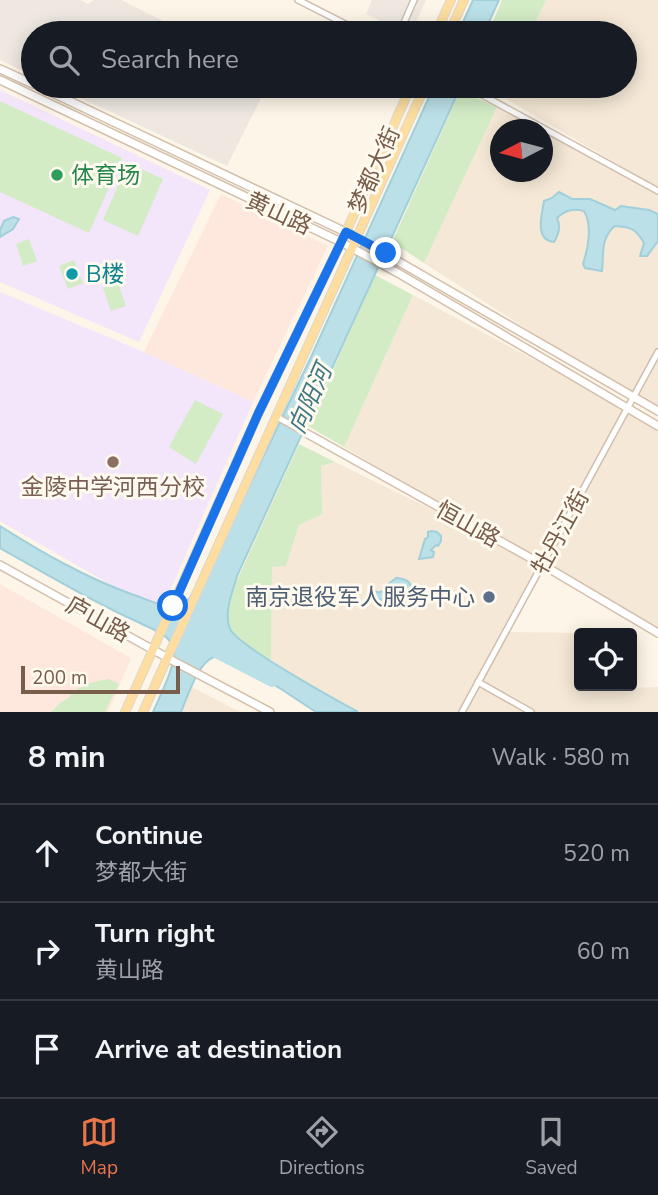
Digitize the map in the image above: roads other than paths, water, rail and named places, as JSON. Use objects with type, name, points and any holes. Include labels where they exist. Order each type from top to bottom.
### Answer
[{"type":"main road","points":[[441,21],[451,0]]},
{"type":"main road","points":[[454,21],[464,0]]},
{"type":"main road","name":"黄山路","points":[[0,69],[21,79]]},
{"type":"main road","name":"黄山路","points":[[0,80],[21,90]]},
{"type":"main road","name":"黄山路","points":[[38,98],[341,242],[658,426]]},
{"type":"main road","name":"黄山路","points":[[63,98],[356,237],[658,411]]},
{"type":"main road","name":"梦都大街","points":[[125,712],[258,414],[346,232],[406,98]]},
{"type":"main road","name":"梦都大街","points":[[143,712],[420,98]]},
{"type":"main road","name":"恒山路","points":[[306,433],[658,633]]},
{"type":"main road","name":"庐山路","points":[[0,565],[155,646],[169,654],[177,663],[270,712]]},
{"type":"street","points":[[298,0],[339,21]]},
{"type":"street","points":[[405,21],[414,0]]},
{"type":"street","points":[[488,98],[658,191]]},
{"type":"street","name":"牡丹江街","points":[[462,712],[658,352]]},
{"type":"street","name":"恒山路","points":[[277,416],[306,433]]},
{"type":"street","points":[[478,682],[531,712]]},
{"type":"water","points":[[473,0],[499,0],[489,21],[463,21]]},
{"type":"water","name":"向阳河","points":[[429,98],[456,98],[237,576],[228,609],[228,623],[237,637],[289,672],[358,712],[316,712],[237,660],[220,656],[208,660],[203,666],[181,712],[153,712],[168,679],[173,660],[174,652],[170,641],[157,631],[85,596],[0,548],[0,526],[82,573],[116,588],[157,604],[171,606],[186,601],[199,591],[311,357]]},
{"type":"water","points":[[559,192],[572,199],[590,199],[615,210],[621,206],[658,214],[658,241],[647,256],[640,256],[644,243],[638,235],[630,228],[615,226],[605,241],[602,271],[585,268],[583,264],[589,230],[584,211],[569,210],[557,218],[559,230],[554,242],[544,237],[542,232],[544,201]]},
{"type":"water","points":[[13,217],[19,219],[13,229],[0,237],[4,221]]},
{"type":"water","points":[[428,532],[441,536],[441,541],[431,550],[434,552],[433,557],[419,559]]},
{"type":"water","points":[[396,578],[409,582],[412,588],[411,596],[403,591],[399,594],[402,600],[385,601],[369,596],[370,588],[377,592],[383,591],[388,589],[386,586]]},
{"type":"waterway","points":[[214,652],[272,682]]},
{"type":"place","name":"体育场","points":[[57,175]]},
{"type":"place","name":"B楼","points":[[72,274]]},
{"type":"place","name":"金陵中学河西分校","points":[[113,462]]},
{"type":"place","name":"南京退役军人服务中心","points":[[489,597]]}]
